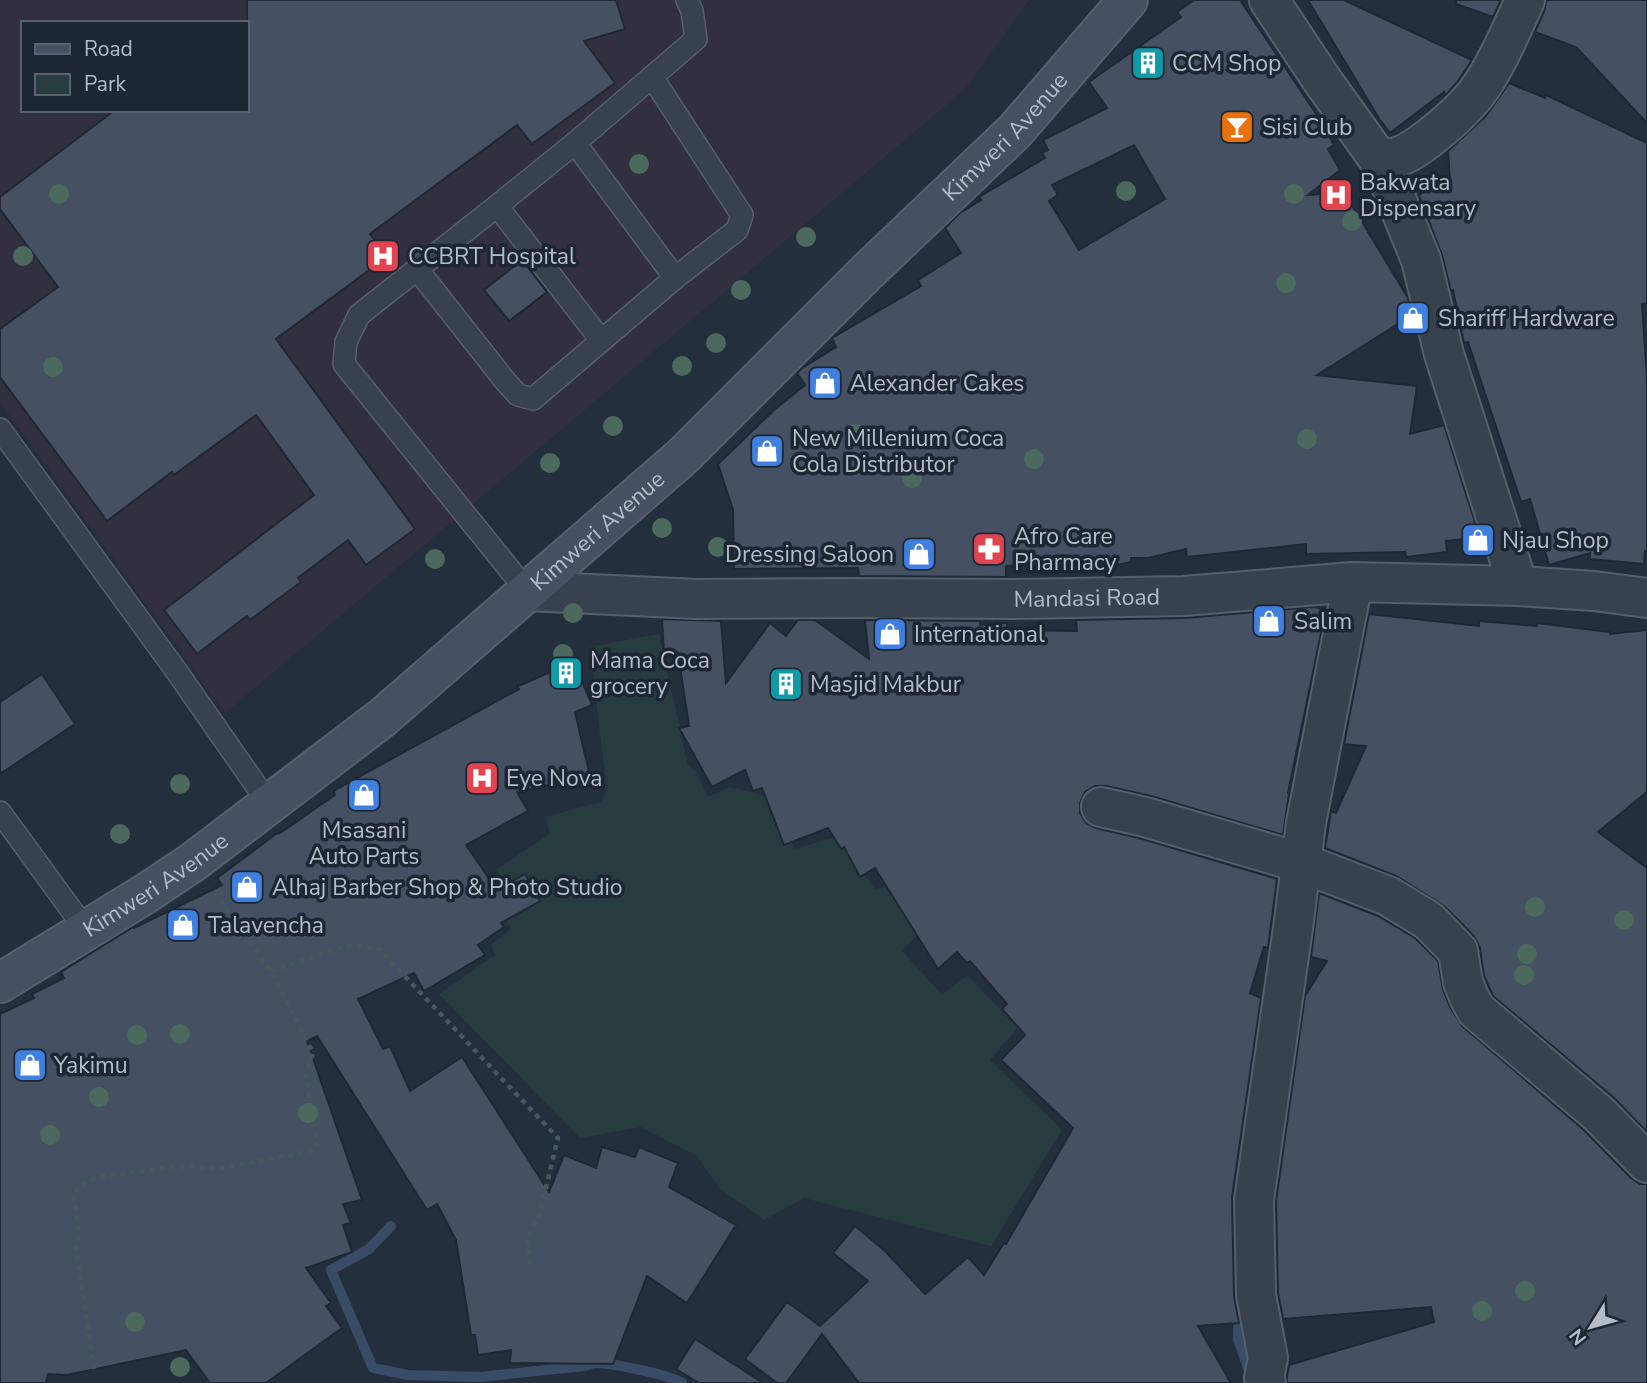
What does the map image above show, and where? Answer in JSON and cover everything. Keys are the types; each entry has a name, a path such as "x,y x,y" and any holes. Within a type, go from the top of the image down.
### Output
{"street":[{"name":"Kimweri Avenue","path":"0,983 193,862 382,718 683,456 867,272 1015,131 1128,0"},
{"path":"1269,0 1382,164 1421,260 1444,354 1518,586"},
{"path":"1382,164 1385,158 1394,159 1420,145 1450,121 1475,94 1491,70 1525,0"},
{"name":"Mandasi Road","path":"527,591 697,599 1013,599 1184,596 1353,582 1518,586 1647,598"},
{"path":"1266,1383 1264,1378 1268,1359 1256,1295 1254,1200 1306,823 1353,582"},
{"path":"1101,807 1145,817 1302,863 1388,896 1429,921 1458,951 1464,982 1476,1010 1599,1114 1647,1163"}],"lane":[{"path":"527,591 344,365 346,342 359,315 575,143 696,39 692,11 687,0"},
{"path":"417,269 506,382 518,394 533,399 737,230 742,215 652,77"},
{"path":"575,143 676,278"},
{"path":"497,206 601,340"},
{"path":"0,429 167,658 269,804"},
{"path":"0,812 86,930"}],"path":[{"path":"94,1369 76,1247 78,1233 73,1194 77,1189 98,1177 171,1167 225,1168 311,1151 317,1145 306,1074 313,1053 271,971 193,862"},
{"path":"271,971 354,945 379,949 558,1138 539,1216 527,1240 531,1269"}],"shaded area":[{"name":"CCBRT Hospital","path":"0,0 1029,0 964,90 225,713 0,402"}],"green space":[{"path":"659,634 688,766 695,770 708,797 730,787 773,798 794,849 836,837 875,889 891,886 920,932 902,951 942,995 967,975 1018,1027 990,1060 1062,1130 991,1246 804,1198 764,1220 719,1188 697,1156 641,1127 580,1138 439,994 495,955 491,945 511,929 504,915 512,907 497,869 550,834 545,817 601,802 607,789 589,647"}],"building":[{"path":"247,0 616,0 625,29 584,41 615,83 532,144 517,125 370,234 388,256 276,339 415,529 366,565 348,540 298,578 301,582 250,620 247,616 197,654 164,610 314,495 256,415 174,475 172,472 107,521 0,377 0,329 58,287 0,209 0,197 112,112 248,112"},
{"path":"1194,0 1240,0 1319,118 1334,145 1328,149 1340,170 1308,195 1344,192 1408,298 1412,315 1317,375 1417,386 1410,434 1444,425 1474,519 1476,538 1446,541 1447,552 1406,557 1405,552 1306,554 1306,544 1187,557 1186,549 1148,558 1131,558 1131,562 1085,570 1084,561 1006,566 1006,577 859,576 858,568 734,569 733,510 718,464 774,410 805,385 797,373 836,347 832,338 921,286 918,280 961,253 945,228 960,213 981,200 979,197 1045,158 1042,153 1048,150 1043,140 1107,108 1089,82 1181,17 1177,12","holes":["1134,145 1165,199 1079,250 1049,201 1058,195 1052,185"]},
{"path":"1308,0 1344,0 1472,60 1445,96 1444,92 1390,133"},
{"path":"1456,0 1501,0 1493,17 1456,4"},
{"path":"1546,0 1647,0 1647,123 1576,47 1535,32"},
{"path":"1509,83 1545,98 1546,95 1647,143 1647,303 1642,304 1647,378 1647,552 1645,551 1644,564 1590,559 1590,553 1549,565 1530,499 1521,502 1468,342 1464,343 1453,290 1451,291 1442,255 1419,195 1435,185 1450,183 1448,151 1486,116"},
{"path":"522,260 547,292 509,321 484,290"},
{"path":"1312,607 1326,609 1288,793 1283,835 1151,796 1106,786 1095,786 1085,792 1080,803 1080,813 1086,823 1096,828 1277,879 1268,948 1264,947 1250,993 1261,998 1232,1197 1234,1296 1239,1323 1198,1326 1231,1383 859,1383 822,1334 786,1383 777,1383 745,1359 787,1302 820,1326 868,1281 833,1253 855,1226 885,1251 925,1294 968,1257 984,1275 1004,1243 1006,1244 1073,1128 1001,1060 1025,1035 1002,1009 1007,1004 970,961 967,963 957,952 938,969 875,868 860,877 844,847 841,849 828,828 784,845 762,788 753,791 745,770 712,787 679,728 689,726 678,653 664,654 662,619 721,621 726,683 770,623 786,636 798,620 815,620 869,659 865,620 980,621 980,625 1007,623 1007,630 1077,631 1076,620 1184,618"},
{"path":"1369,614 1479,626 1479,621 1537,626 1537,623 1610,634 1647,630 1647,792 1598,832 1647,868 1647,1132 1613,1097 1493,996 1484,976 1480,948 1474,936 1444,906 1396,876 1325,848 1331,811 1336,813 1366,746 1344,744"},
{"path":"574,662 592,705 575,712 590,776 517,792 528,811 466,845 497,890 525,874 540,901 501,923 504,927 478,945 485,955 424,991 414,973 358,999 383,1049 390,1046 410,1091 462,1057 549,1192 564,1155 596,1168 602,1147 635,1157 639,1147 678,1163 669,1187 736,1225 687,1303 647,1276 613,1364 510,1363 511,1350 478,1355 475,1335 471,1335 456,1240 437,1204 427,1210 317,1036 307,1041 362,1200 343,1204 351,1223 343,1225 352,1252 306,1268 331,1303 326,1306 342,1328 266,1383 210,1383 186,1350 67,1375 48,1374 46,1383 0,1383 0,1014 34,998 32,994 64,978 61,972 133,927 222,885 217,878 335,795 333,791 519,689 518,686"},
{"path":"42,674 75,724 0,774 0,702"},
{"path":"1319,893 1378,916 1415,938 1438,961 1443,990 1462,1026 1584,1130 1631,1178 1640,1184 1647,1184 1647,1383 1287,1383 1289,1365 1434,1322 1431,1307 1283,1319 1278,1293 1276,1201 1305,996 1327,961 1311,957"},
{"path":"695,1339 763,1383 699,1383 676,1369"}],"waterway":[{"path":"391,1226 369,1249 331,1270 373,1368 408,1375 480,1377 596,1363 640,1370 682,1383"},
{"path":"1239,1294 1238,1339 1251,1377"}],"place":[{"name":"CCM Shop","path":"1148,63"},
{"name":"Sisi Club","path":"1237,127"},
{"name":"Bakwata Dispensary","path":"1336,195"},
{"name":"CCBRT Hospital","path":"383,256"},
{"name":"Shariff Hardware","path":"1413,318"},
{"name":"Alexander Cakes","path":"825,383"},
{"name":"New Millenium Coca Cola Distributor","path":"767,451"},
{"name":"Njau Shop","path":"1478,540"},
{"name":"Afro Care Pharmacy","path":"989,549"},
{"name":"Dressing Saloon","path":"919,554"},
{"name":"Salim","path":"1269,621"},
{"name":"International","path":"890,634"},
{"name":"Mama Coca grocery","path":"566,673"},
{"name":"Masjid Makbur","path":"786,684"},
{"name":"Eye Nova","path":"482,778"},
{"name":"Msasani Auto Parts","path":"364,795"},
{"name":"Alhaj Barber Shop & Photo Studio","path":"247,887"},
{"name":"Talavencha","path":"183,925"},
{"name":"Yakimu","path":"30,1065"}]}
